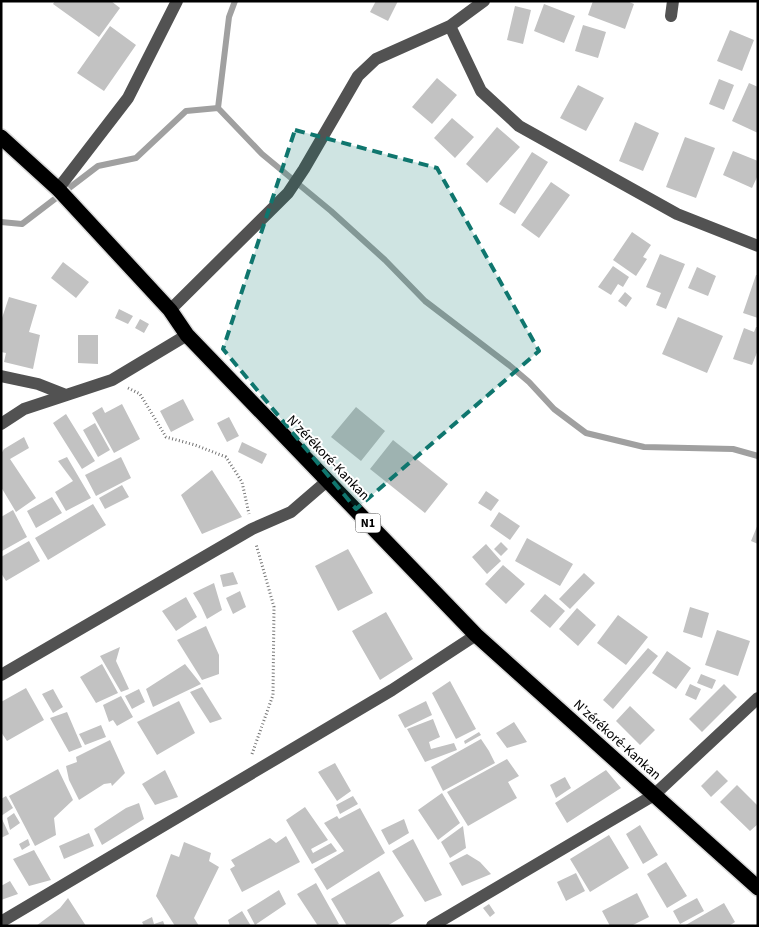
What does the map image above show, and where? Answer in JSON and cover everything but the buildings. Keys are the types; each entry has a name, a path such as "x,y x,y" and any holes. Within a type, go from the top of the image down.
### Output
{"highway":[{"name":"N'zérékoré-Kankan","path":"1,137 58,189 170,310 187,335 476,635 758,888"}],"street":[{"path":"58,189 128,98 177,1"},
{"path":"170,310 288,193 358,76 376,58 450,26 484,1"},
{"path":"670,16 673,1"},
{"path":"450,26 481,91 519,126 677,214 758,246"},
{"path":"1,424 24,409 112,380 187,335"},
{"path":"1,376 38,384 66,395"},
{"path":"1,675 252,529 291,512 327,481"},
{"path":"1,922 392,690 476,635"},
{"path":"432,926 654,795 758,698"}],"highlighted area":[{"path":"295,130 437,168 539,351 356,509 223,349"}],"waterway":[{"path":"218,108 229,17 235,1"},
{"path":"1,222 22,224 98,166 136,158 186,111 218,108 262,154 331,211 385,260 425,301 509,365 529,382 554,409 586,433 644,447 733,449 758,456"}]}
